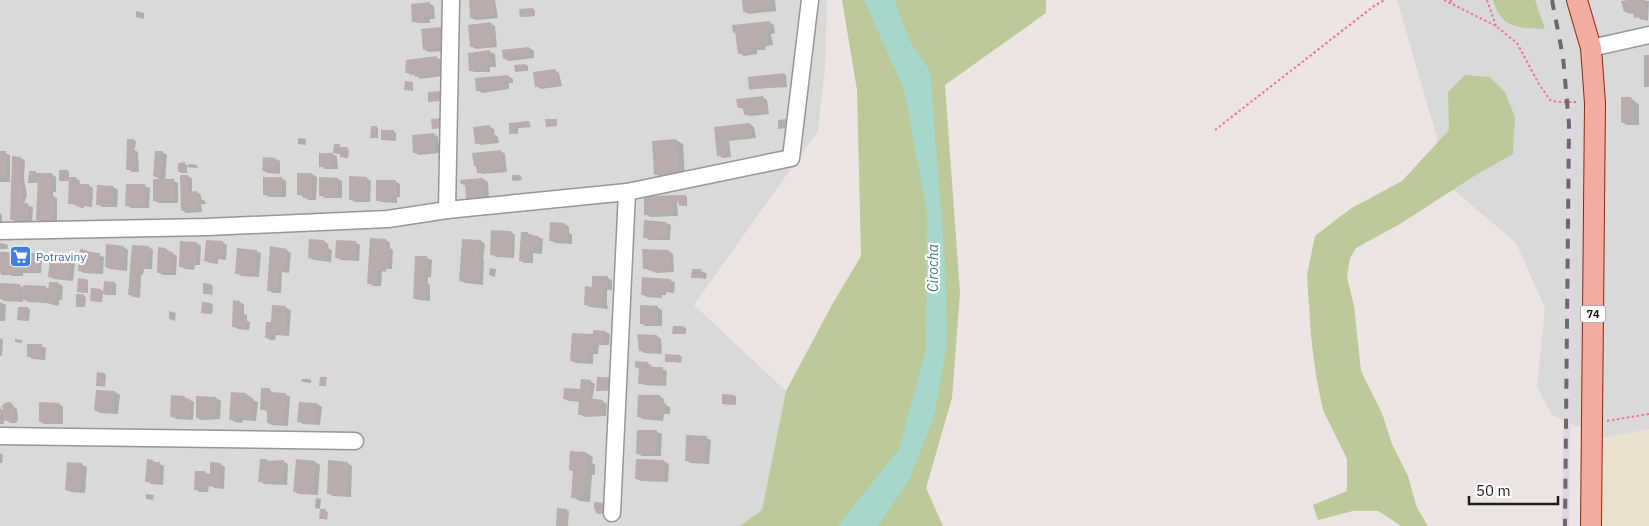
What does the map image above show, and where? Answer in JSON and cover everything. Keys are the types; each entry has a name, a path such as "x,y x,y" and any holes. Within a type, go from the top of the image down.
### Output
{"main road":[{"name":"74","path":"1577,0 1591,48 1595,103 1591,526"}],"street":[{"path":"447,210 451,0"},
{"path":"0,231 207,227 388,219 447,210 627,192 791,158 810,0"},
{"path":"1591,48 1649,35"},
{"path":"612,513 627,192"},
{"path":"0,436 355,441"}],"path":[{"path":"1215,130 1374,6 1385,0"},
{"path":"1444,0 1496,26 1518,43 1539,84 1550,100 1557,102 1595,103"},
{"path":"1450,0 1456,5"},
{"path":"1488,0 1496,26"},
{"path":"1592,423 1649,414"}],"shaded area":[{"path":"0,0 827,0 825,68 818,131 694,305 786,391 762,511 740,526 0,526"},
{"path":"1397,0 1649,0 1649,429 1603,438 1552,415 1537,387 1545,308 1516,243 1434,173 1437,138"},
{"path":"1565,105 1573,105 1569,526 1562,526 1567,168"},
{"path":"1649,429 1649,526 1602,526 1603,438"}],"green space":[{"path":"842,0 1046,0 1046,13 945,85 960,293 952,398 926,488 943,526 740,526 762,510 786,391 833,303 861,256 857,90"},
{"path":"1493,0 1535,0 1545,29 1519,27 1506,22 1496,10"},
{"path":"1465,75 1490,77 1505,92 1515,117 1513,154 1479,173 1400,224 1356,248 1350,258 1347,277 1354,306 1361,371 1382,413 1392,444 1408,476 1417,508 1428,526 1401,526 1378,511 1353,511 1318,520 1313,505 1347,491 1347,459 1323,410 1316,376 1307,275 1315,236 1350,209 1402,181 1449,130 1448,92"}],"water":[{"name":"Cirocha","path":"864,0 894,0 910,41 930,71 945,264 947,344 934,417 908,482 878,526 838,526 899,449 926,349 927,212 904,90"}],"building":[{"path":"469,0 492,0 494,16 470,18"},
{"path":"742,0 771,0 772,9 743,12"},
{"path":"1645,0 1648,15 1641,20 1639,17 1634,18 1633,10 1624,12 1621,1"},
{"path":"430,2 431,17 426,17 426,21 412,22 411,4"},
{"path":"533,8 534,16 520,17 519,9"},
{"path":"770,21 771,31 767,31 768,43 761,44 761,48 753,48 753,52 738,54 735,32 733,33 732,25"},
{"path":"491,22 493,45 470,47 468,25"},
{"path":"442,27 442,48 423,50 421,29"},
{"path":"529,47 530,56 503,59 502,50"},
{"path":"490,50 492,65 485,65 486,70 469,71 468,53"},
{"path":"1644,55 1649,55 1649,87 1644,87"},
{"path":"437,56 439,74 415,77 414,72 405,73 406,60"},
{"path":"526,64 527,71 515,72 514,65"},
{"path":"555,69 558,84 535,87 533,72"},
{"path":"784,73 785,86 749,90 748,77"},
{"path":"508,75 509,81 504,81 505,87 476,91 475,78"},
{"path":"405,81 413,82 413,91 404,90"},
{"path":"441,91 441,101 428,102 428,92"},
{"path":"763,96 765,112 744,115 743,108 738,108 736,99"},
{"path":"1621,97 1631,97 1631,101 1635,101 1634,123 1621,123"},
{"path":"444,118 444,128 432,129 431,119"},
{"path":"545,119 557,119 557,126 546,127"},
{"path":"786,119 787,128 778,129 778,120"},
{"path":"529,121 530,127 517,128 517,133 509,134 509,123"},
{"path":"750,123 751,136 725,139 727,155 717,156 714,127"},
{"path":"490,125 495,141 475,144 473,127"},
{"path":"371,126 377,126 376,138 370,138"},
{"path":"381,130 394,130 394,140 381,140"},
{"path":"434,133 436,151 413,153 412,135"},
{"path":"127,139 134,139 135,170 126,170"},
{"path":"676,139 678,173 654,175 652,141"},
{"path":"334,144 340,144 340,147 348,147 347,158 333,153"},
{"path":"501,150 503,170 477,173 472,153"},
{"path":"0,151 6,151 5,180 0,180"},
{"path":"155,151 163,151 161,177 153,176"},
{"path":"319,153 333,153 333,167 319,167"},
{"path":"12,156 21,157 20,176 23,193 21,193 20,203 28,203 28,220 10,220"},
{"path":"263,157 276,158 276,172 262,171"},
{"path":"185,162 186,172 178,172 178,163"},
{"path":"59,170 68,170 68,181 59,181"},
{"path":"29,171 36,171 36,183 28,183"},
{"path":"38,173 52,173 51,190 48,190 48,194 53,194 53,221 36,220"},
{"path":"297,173 312,173 312,198 303,198 303,195 297,195"},
{"path":"180,175 188,175 188,192 197,191 197,197 201,197 202,202 197,202 197,210 181,211"},
{"path":"349,176 367,177 366,200 349,200"},
{"path":"69,177 76,177 76,184 89,184 88,205 80,204 80,207 77,204 68,204"},
{"path":"263,177 282,177 282,195 263,195"},
{"path":"319,177 338,178 338,196 319,196"},
{"path":"483,178 485,196 466,199 465,184 461,184 460,180"},
{"path":"153,179 174,179 174,201 153,201"},
{"path":"376,180 396,180 396,195 393,195 393,201 376,201"},
{"path":"126,184 145,184 145,206 125,206"},
{"path":"97,185 113,186 112,206 96,205"},
{"path":"686,195 686,205 679,206 679,203 673,203 674,214 644,215 644,196"},
{"path":"644,220 667,222 666,238 643,238"},
{"path":"550,222 565,223 565,231 568,231 567,242 549,241"},
{"path":"491,230 511,231 510,256 490,255"},
{"path":"521,232 528,232 528,235 539,236 538,252 529,251 529,262 519,261"},
{"path":"370,238 386,239 386,246 389,246 388,267 382,267 382,270 378,270 377,284 367,284"},
{"path":"309,239 324,240 325,246 328,246 327,260 308,258"},
{"path":"462,239 481,240 479,283 459,281"},
{"path":"206,240 223,241 222,258 214,257 214,262 204,261"},
{"path":"336,240 356,241 355,259 335,258"},
{"path":"180,241 197,242 196,264 190,263 190,268 179,267"},
{"path":"106,244 124,246 122,269 105,267"},
{"path":"132,245 149,246 147,268 140,267 139,273 137,273 136,296 128,295"},
{"path":"270,246 287,249 285,271 278,271 277,291 267,291"},
{"path":"158,247 166,248 166,252 173,252 172,273 157,273"},
{"path":"237,248 257,250 255,275 235,274"},
{"path":"80,249 87,250 87,252 100,253 98,272 78,271"},
{"path":"642,249 669,250 668,261 670,261 670,270 651,271 651,269 643,269"},
{"path":"0,252 37,253 37,272 19,271 19,274 6,274 7,271 4,271 4,273 0,273"},
{"path":"415,256 427,256 427,275 424,275 424,281 426,282 425,299 413,299"},
{"path":"50,257 70,259 69,279 48,277"},
{"path":"692,269 702,269 701,272 705,272 705,278 691,278"},
{"path":"592,276 608,276 607,288 603,288 602,301 604,306 602,308 584,305 585,286 592,287"},
{"path":"642,277 671,279 670,291 662,290 662,293 658,293 658,296 641,295"},
{"path":"78,278 87,279 86,293 77,292"},
{"path":"104,281 115,282 114,295 103,294"},
{"path":"49,282 58,282 57,298 55,298 54,304 47,303"},
{"path":"0,283 20,284 19,300 0,299"},
{"path":"203,283 211,284 211,294 203,294"},
{"path":"23,285 46,286 45,301 22,300"},
{"path":"91,288 101,289 101,302 90,301"},
{"path":"76,294 84,294 84,307 76,307"},
{"path":"233,300 240,301 240,310 243,312 243,318 246,319 245,328 232,327"},
{"path":"202,302 211,303 210,314 201,313"},
{"path":"272,305 286,306 285,334 271,333 271,338 265,338 266,322 271,322"},
{"path":"640,305 658,306 658,324 640,324"},
{"path":"18,307 28,307 27,321 17,320"},
{"path":"673,326 684,326 684,334 672,334"},
{"path":"593,330 606,331 605,343 594,343 594,352 589,352 588,362 570,361 572,333 593,334"},
{"path":"637,334 657,335 658,352 639,351"},
{"path":"27,344 42,344 41,358 27,357"},
{"path":"665,354 680,355 680,362 665,362"},
{"path":"635,361 648,362 648,367 663,367 662,384 638,384 639,368 635,367"},
{"path":"97,372 105,373 104,386 96,386"},
{"path":"320,377 327,377 326,386 319,386"},
{"path":"597,377 610,377 609,391 596,391"},
{"path":"581,379 591,380 588,398 603,400 602,414 578,415 579,398 575,400 563,399 564,388 580,389"},
{"path":"261,388 270,388 270,392 286,393 284,424 267,423 267,410 260,410"},
{"path":"96,390 115,391 114,412 94,411"},
{"path":"231,392 246,393 246,397 253,398 252,419 238,418 238,421 229,420"},
{"path":"722,394 735,395 734,405 722,404"},
{"path":"171,395 185,396 184,398 190,399 189,418 170,417"},
{"path":"638,395 660,395 660,403 666,403 665,412 660,412 659,419 637,417"},
{"path":"196,396 216,397 215,417 196,418"},
{"path":"10,402 13,405 14,416 11,421 5,421 3,416 0,416 0,409 3,410 2,406"},
{"path":"39,402 59,403 58,423 39,422"},
{"path":"299,402 317,403 316,424 297,422"},
{"path":"637,430 657,430 656,454 636,454"},
{"path":"686,435 707,436 705,462 685,461"},
{"path":"570,451 586,452 586,459 589,460 588,472 585,471 583,499 571,498 573,471 569,470"},
{"path":"147,459 153,460 153,462 160,462 159,483 145,482"},
{"path":"260,459 267,459 267,461 284,460 283,483 258,482"},
{"path":"296,459 315,461 313,493 293,492"},
{"path":"636,459 664,460 664,480 635,479"},
{"path":"328,460 348,462 346,495 327,494"},
{"path":"67,462 82,463 80,491 65,490"},
{"path":"210,462 221,463 219,487 209,486 209,483 205,483 204,490 194,490 195,471 205,471 205,474 210,474"},
{"path":"594,502 605,503 605,514 597,514"},
{"path":"557,508 567,509 567,526 556,526"},
{"path":"320,509 326,509 326,519 319,519"}],"railway":[{"path":"1552,0 1563,57 1569,124 1565,526"}],"place":[{"name":"Potraviny","path":"20,257"}]}
